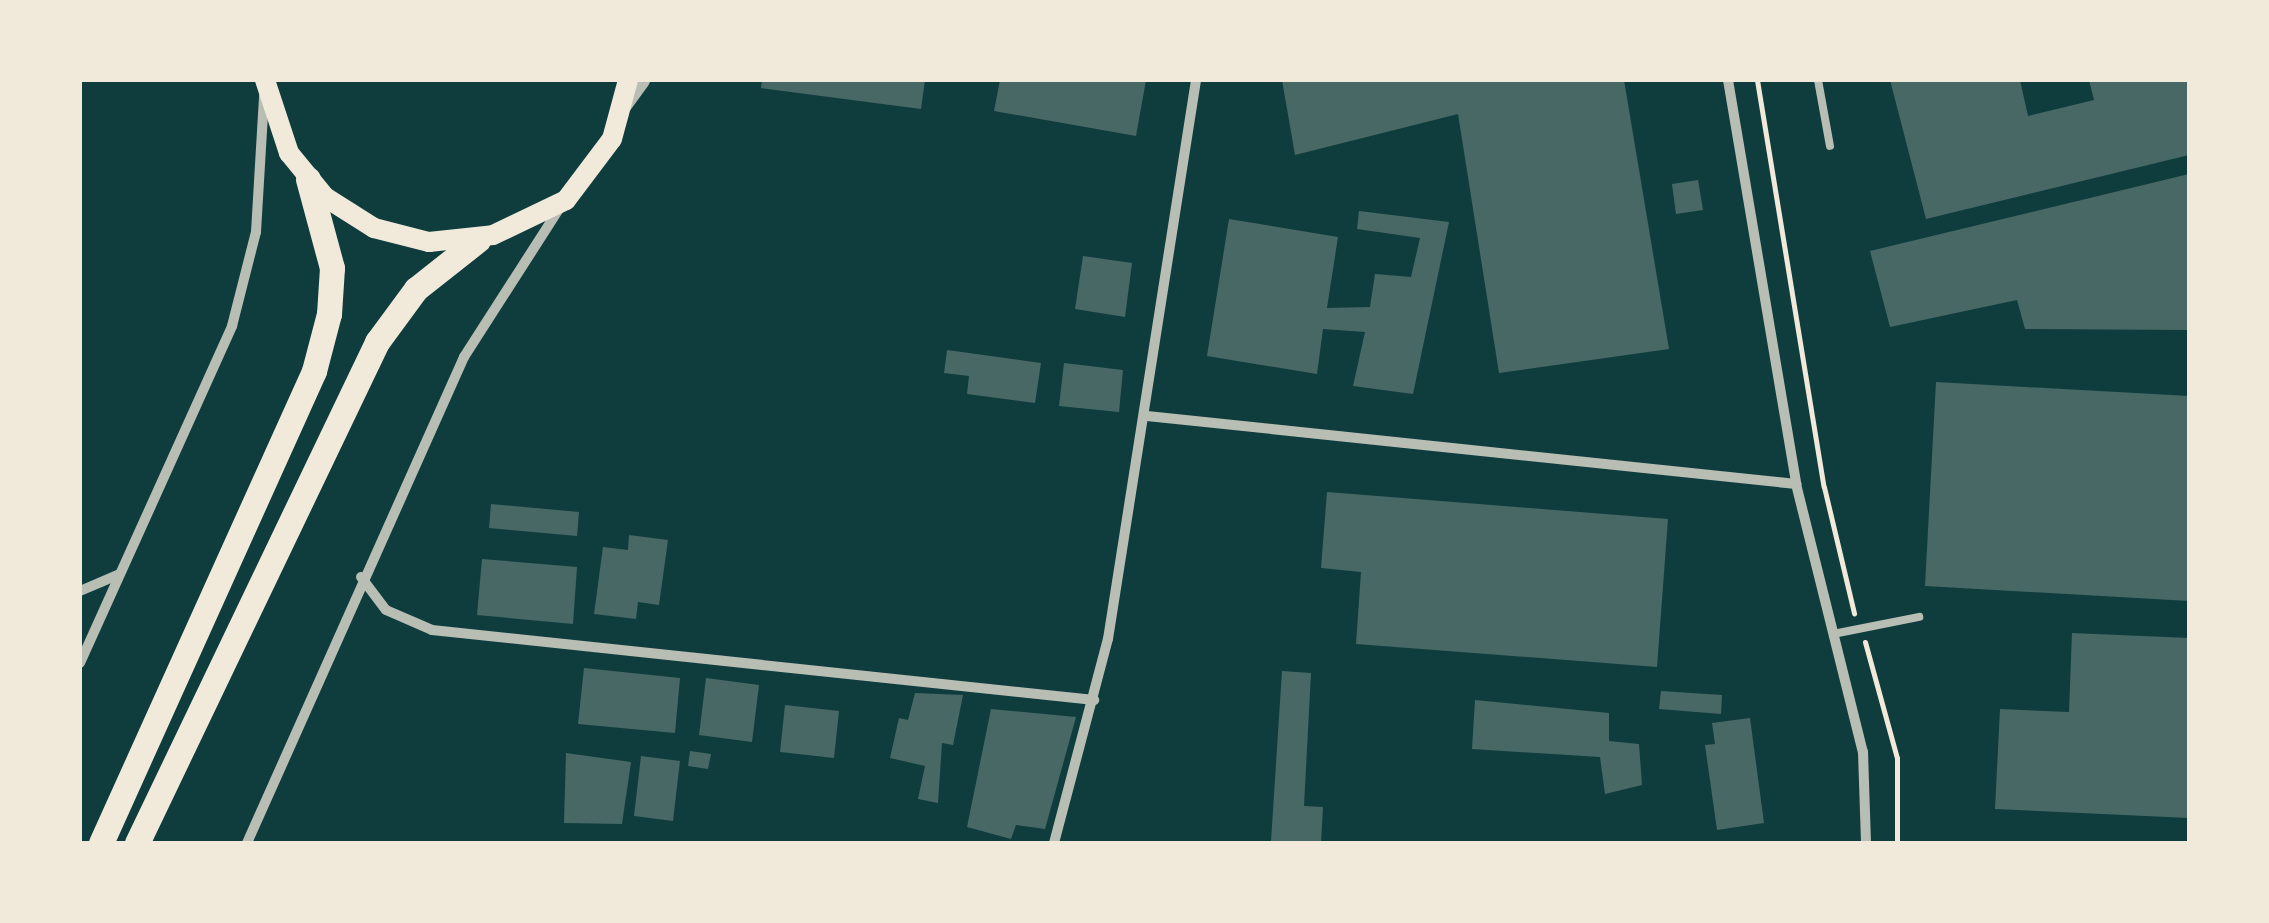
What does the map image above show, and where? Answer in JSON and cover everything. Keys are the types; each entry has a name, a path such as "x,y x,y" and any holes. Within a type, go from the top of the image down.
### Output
{"highway":[{"path":"100,843 314,371 329,314 332,268 308,179"},
{"path":"138,843 377,342 416,289 478,240"}],"main road":[{"path":"264,80 281,137 308,179 340,209 374,228 429,242 478,240 527,223 566,200 602,157 623,105 628,80"}],"street":[{"path":"80,663 217,370 241,300 260,195 264,80"},
{"path":"623,105 641,80"},
{"path":"1054,843 1094,700 1146,416 1196,80"},
{"path":"1728,80 1796,484 1863,752 1866,843"},
{"path":"247,843 361,577 478,329 566,200"},
{"path":"1146,416 1796,484"},
{"path":"80,591 121,574"},
{"path":"361,577 386,610 432,630 1094,700"}],"lane":[{"path":"1818,80 1830,146"},
{"path":"1833,634 1858,626 1920,617"}],"path":[{"path":"1757,80 1824,487 1858,626 1891,724 1900,794 1897,843"}],"building":[{"path":"762,80 925,80 921,109 761,88"},
{"path":"1000,80 1146,80 1136,136 994,111"},
{"path":"1282,80 1624,80 1669,349 1499,373 1458,114 1295,155"},
{"path":"1890,80 2020,80 2028,116 2094,100 2089,80 2189,80 2189,155 1926,219"},
{"path":"2189,174 2189,330 2025,329 2017,300 1890,327 1870,251"},
{"path":"1698,180 1703,210 1676,214 1672,184"},
{"path":"1359,211 1449,222 1413,394 1353,386 1365,332 1323,329 1317,374 1207,356 1229,219 1338,237 1327,308 1370,307 1375,274 1411,277 1420,238 1357,229"},
{"path":"1083,256 1132,263 1125,317 1075,309"},
{"path":"947,350 1041,363 1035,403 967,394 969,376 944,373"},
{"path":"1064,363 1123,370 1119,412 1059,406"},
{"path":"1936,382 2189,396 2189,601 1925,586"},
{"path":"1327,492 1668,519 1657,667 1356,644 1361,572 1321,568"},
{"path":"491,504 579,512 577,536 489,528"},
{"path":"629,535 668,540 659,605 638,602 636,619 594,614 603,547 628,550"},
{"path":"482,559 577,567 573,624 477,615"},
{"path":"2072,633 2189,638 2189,818 1995,809 2000,709 2069,712"},
{"path":"584,668 680,678 675,733 578,724"},
{"path":"1282,671 1311,673 1304,806 1323,807 1321,843 1271,841"},
{"path":"706,678 759,685 752,742 699,735"},
{"path":"1661,691 1722,695 1721,714 1659,709"},
{"path":"915,693 963,695 953,745 942,743 938,803 918,799 925,766 890,758 899,718 908,720"},
{"path":"1475,700 1609,713 1609,741 1639,744 1642,785 1605,794 1600,757 1472,749"},
{"path":"785,705 839,711 834,758 780,752"},
{"path":"991,709 1076,717 1045,829 1016,825 1011,839 967,827"},
{"path":"1750,718 1764,823 1717,830 1705,745 1715,744 1712,723"},
{"path":"690,751 711,754 708,769 688,766"},
{"path":"566,753 631,762 622,824 564,823"},
{"path":"641,756 680,761 673,821 634,816"}]}
